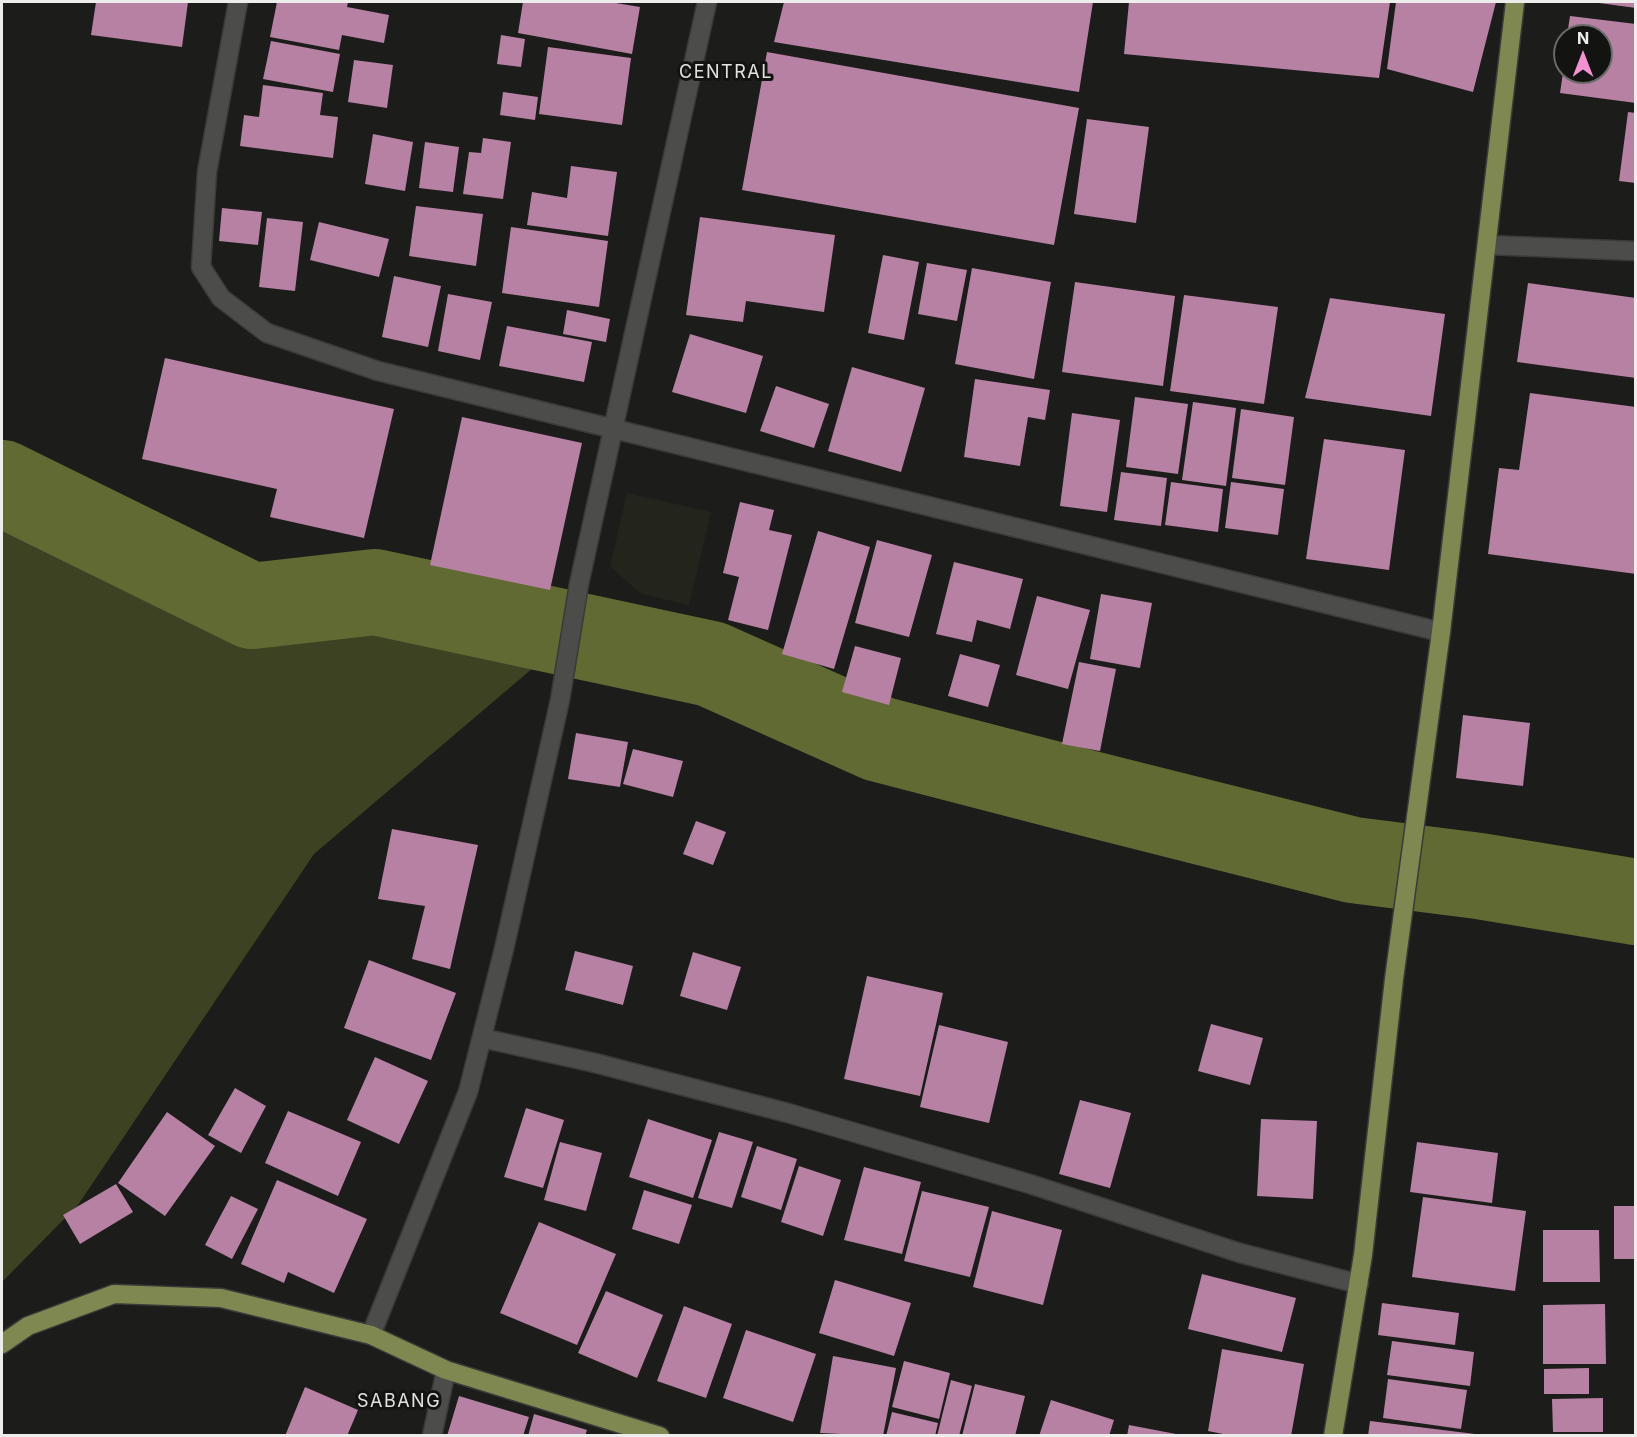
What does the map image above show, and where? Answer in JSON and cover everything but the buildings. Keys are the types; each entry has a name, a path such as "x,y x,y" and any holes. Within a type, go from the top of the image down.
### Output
{"main road":[{"path":"1333,1436 1359,1284 1394,979 1441,632 1515,2"},
{"path":"2,1344 28,1326 114,1294 221,1298 371,1335 446,1370 660,1436"}],"street":[{"path":"238,2 207,172 201,267 221,298 267,333 378,371 1441,632"},
{"path":"371,1335 468,1092 482,1038 560,700 579,584 615,430 707,2"},
{"path":"1487,245 1635,251"},
{"path":"482,1038 595,1063 788,1113 1030,1184 1240,1253 1359,1284"},
{"path":"432,1436 446,1370"}],"shaded area":[{"path":"627,493 711,512 689,605 641,594 610,566"}],"green space":[{"path":"2,504 250,631 378,612 553,651 314,854 78,1205 2,1282"}],"waterway":[{"path":"2,483 252,606 375,592 711,664 879,739 1353,860 1479,876 1636,902"}],"district":[{"name":"CENTRAL","path":"726,73"},
{"name":"SABANG","path":"399,1402"}]}
